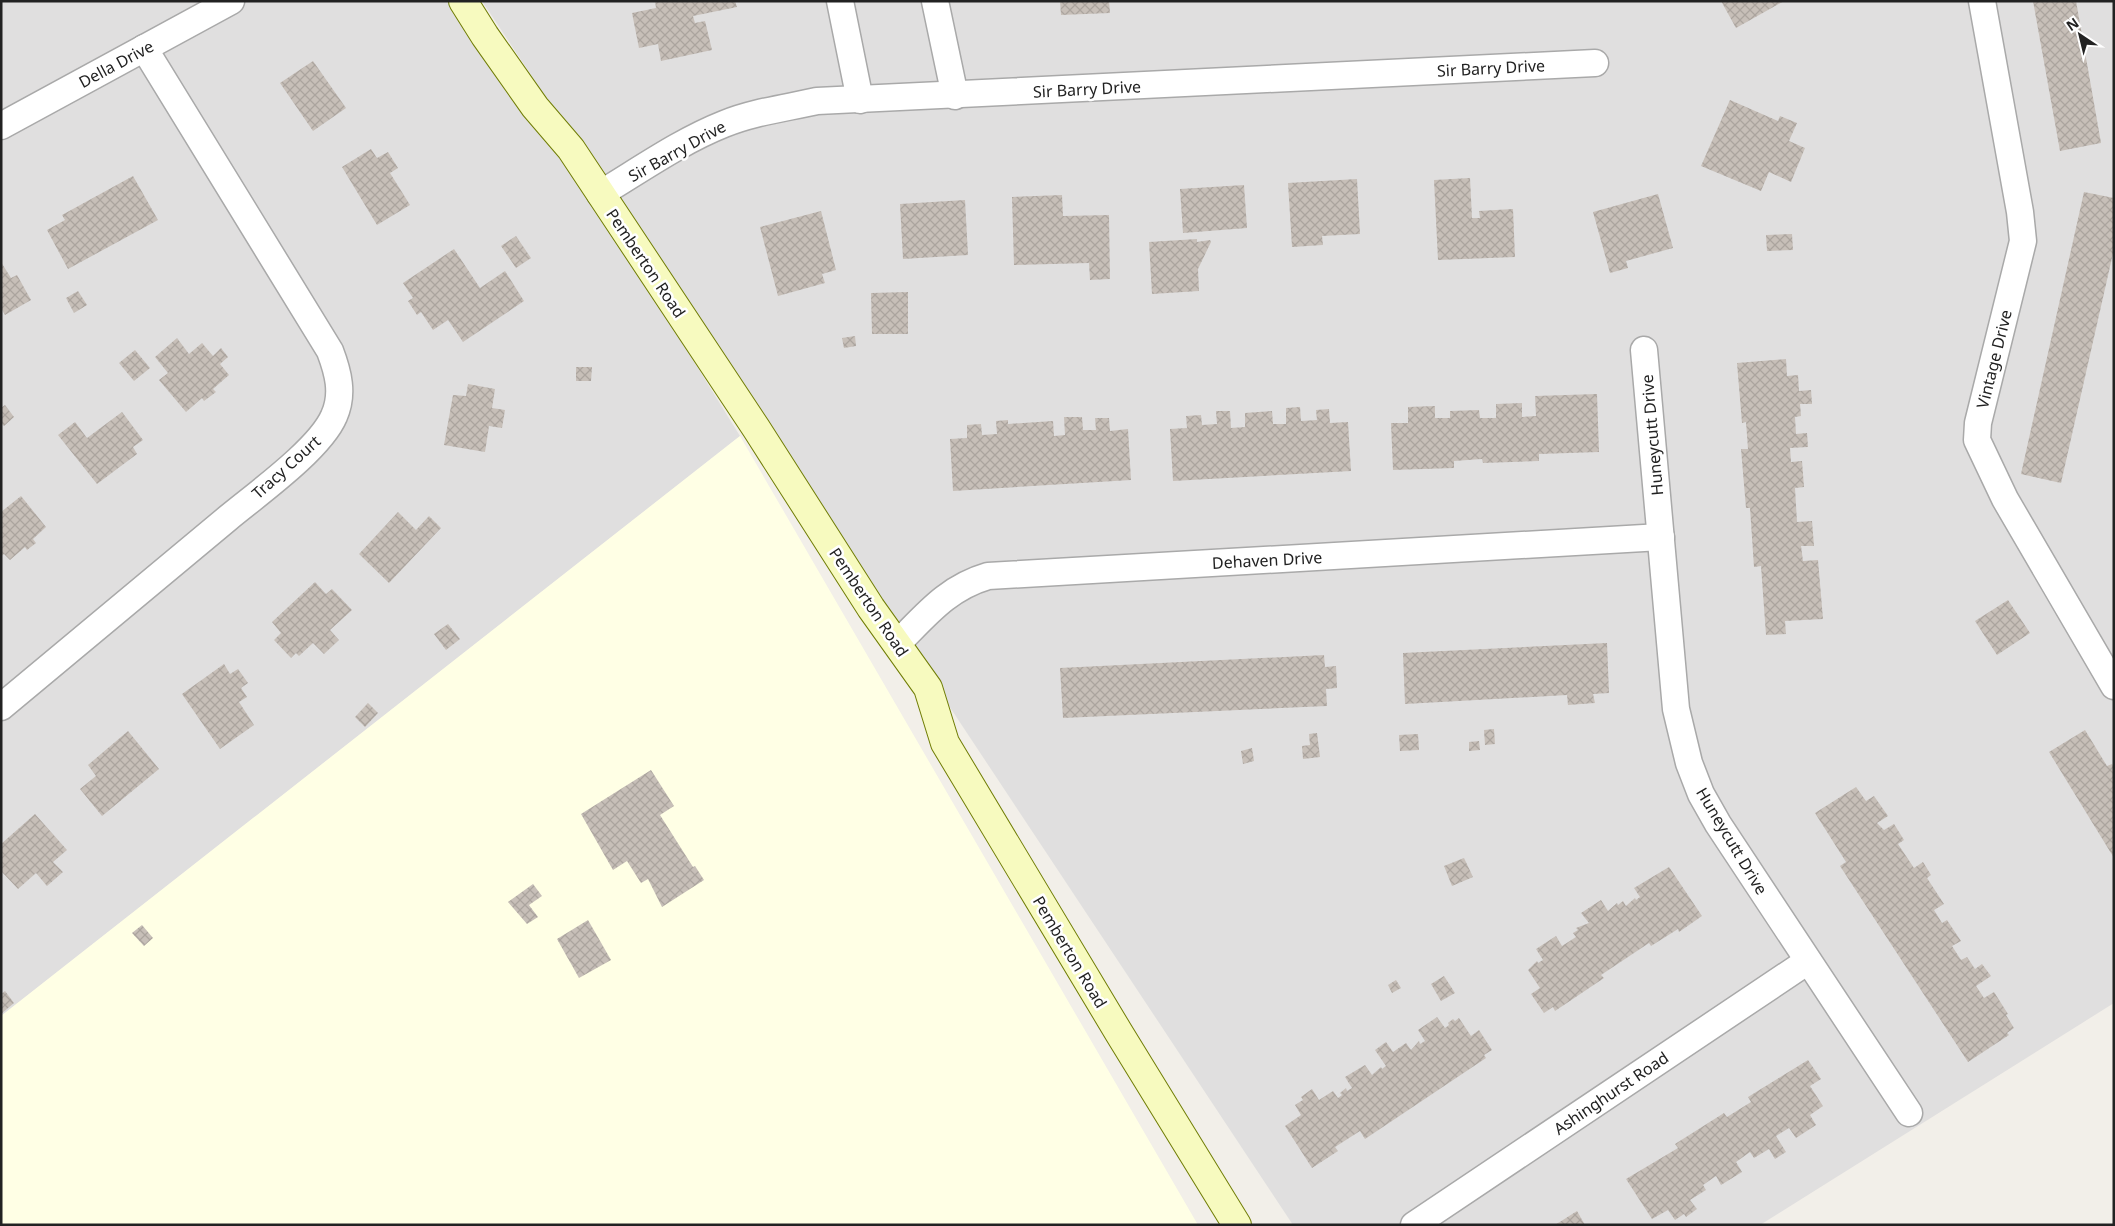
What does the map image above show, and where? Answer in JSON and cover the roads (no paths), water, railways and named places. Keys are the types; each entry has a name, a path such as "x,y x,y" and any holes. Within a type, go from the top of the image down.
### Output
{"street":[{"name":"Della Drive","path":"1,126 231,1"},
{"name":"Pemberton Road","path":"463,1 524,91 571,149 750,420 871,608 928,688 945,743 1118,1033 1237,1225"},
{"path":"840,1 860,100"},
{"path":"935,1 955,96"},
{"name":"Vintage Drive","path":"1982,1 2020,212 2023,241 1978,423 1976,440 2005,500 2112,680"},
{"name":"Tracy Court","path":"1,707 273,481 320,439 334,416 340,398 338,371 330,351 144,48"},
{"name":"Sir Barry Drive","path":"600,194 693,139 724,124 754,114 817,101 955,96 1595,63"},
{"name":"Huneycutt Drive","path":"1644,350 1676,709 1689,763 1701,794 1718,824 1909,1113"},
{"name":"Dehaven Drive","path":"897,644 941,600 968,582 988,576 1662,537"},
{"name":"Ashinghurst Road","path":"1414,1225 1808,961"}]}
